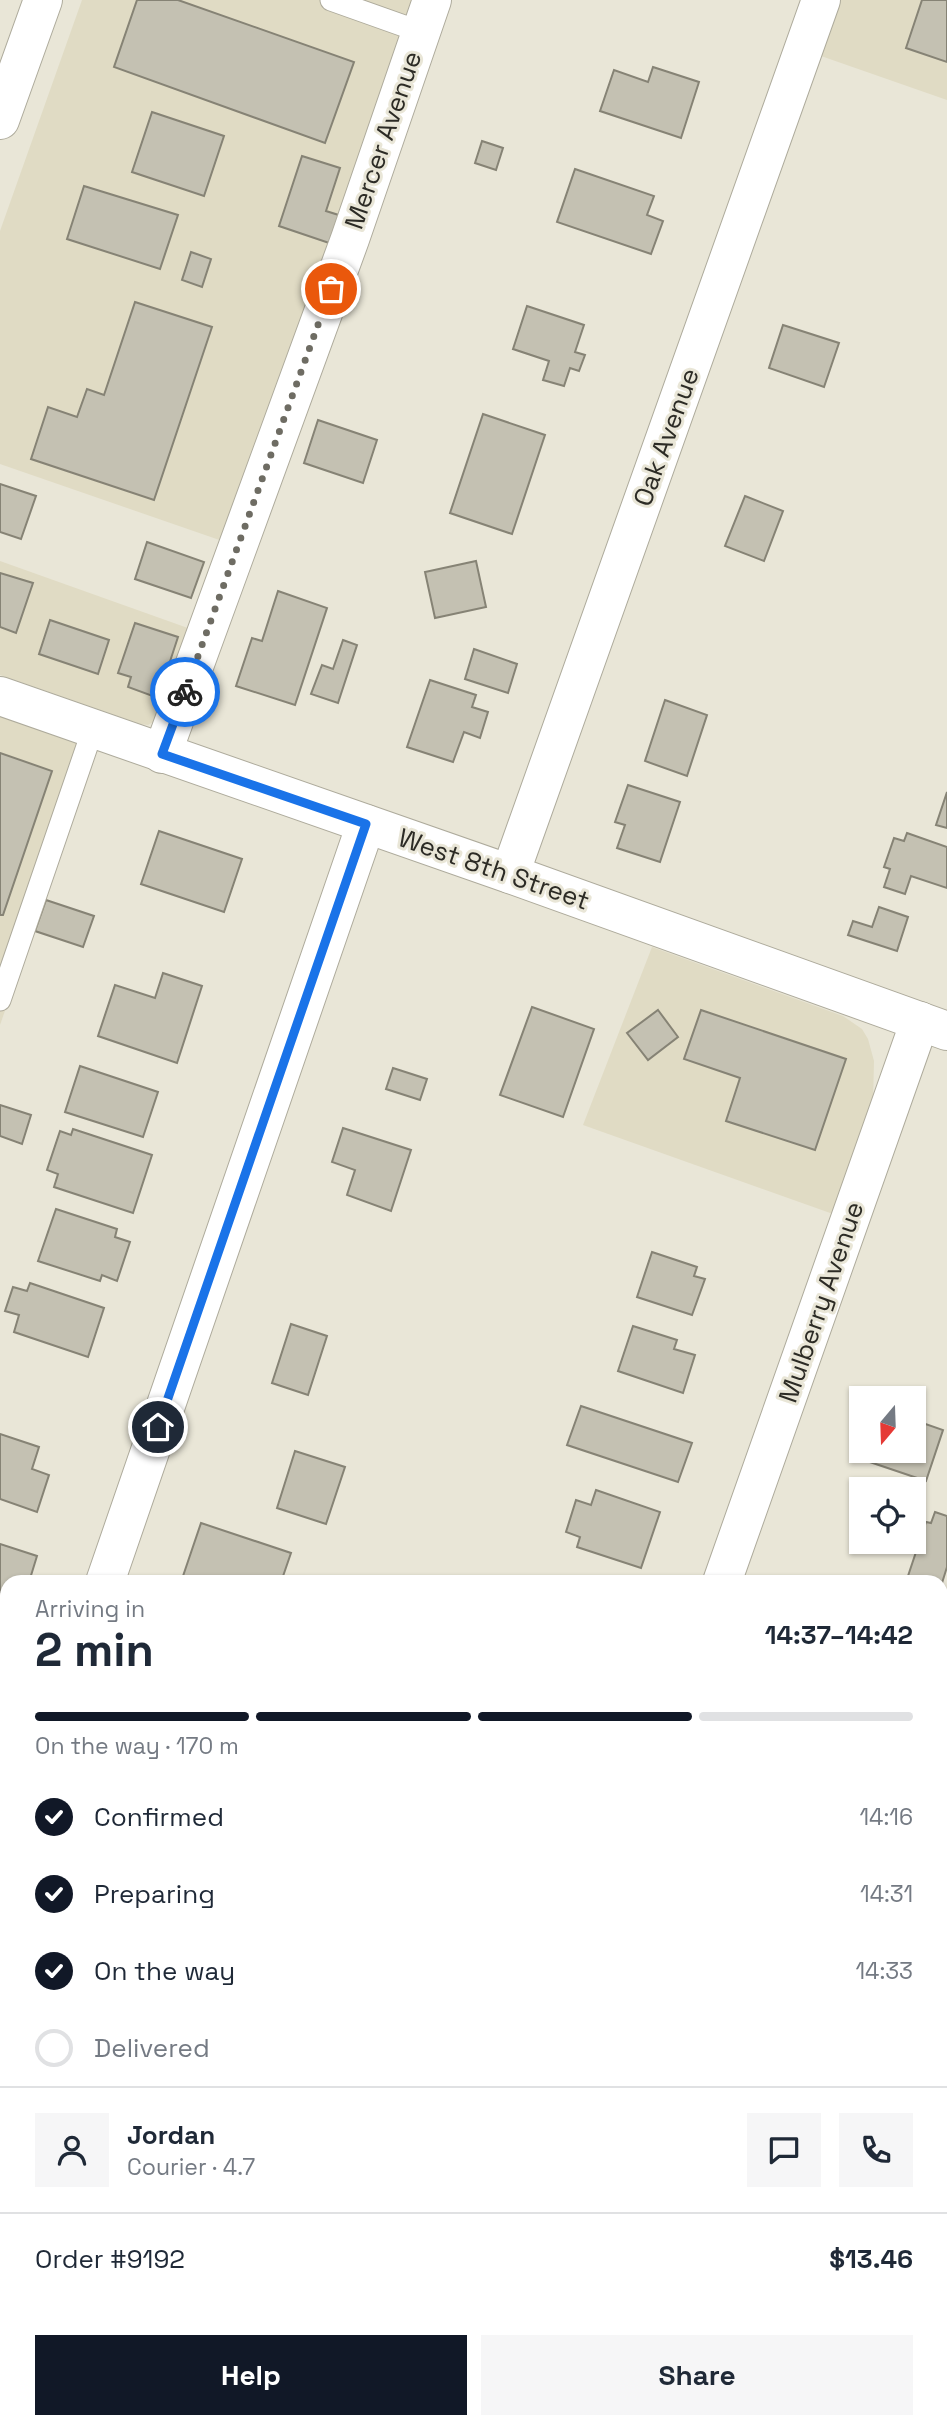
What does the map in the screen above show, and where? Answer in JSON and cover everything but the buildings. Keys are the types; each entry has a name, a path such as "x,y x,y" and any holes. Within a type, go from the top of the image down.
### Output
{"street":[{"path":"0,120 43,0"},
{"name":"Oak Avenue","path":"510,874 821,0"},
{"name":"Mercer Avenue","path":"162,754 345,252 426,16"},
{"name":"West 8th Street","path":"0,696 934,1026"},
{"path":"107,1575 366,824"},
{"name":"Mulberry Avenue","path":"725,1575 934,1026"}],"lane":[{"path":"331,0 426,16"},
{"path":"0,1000 93,729"}],"shaded area":[{"path":"82,0 422,0 231,544 0,464 0,231"},
{"path":"840,0 947,0 947,100 821,56"},
{"path":"0,561 199,632 164,716 148,725 140,724 0,675"},
{"path":"0,715 96,749 0,1025"},
{"path":"652,947 843,1016 862,1029 868,1039 874,1061 873,1101 833,1214 583,1125"}],"way so far":[{"path":"185,692 331,289"}],"route":[{"path":"158,1427 366,824 162,754 185,692"}]}
